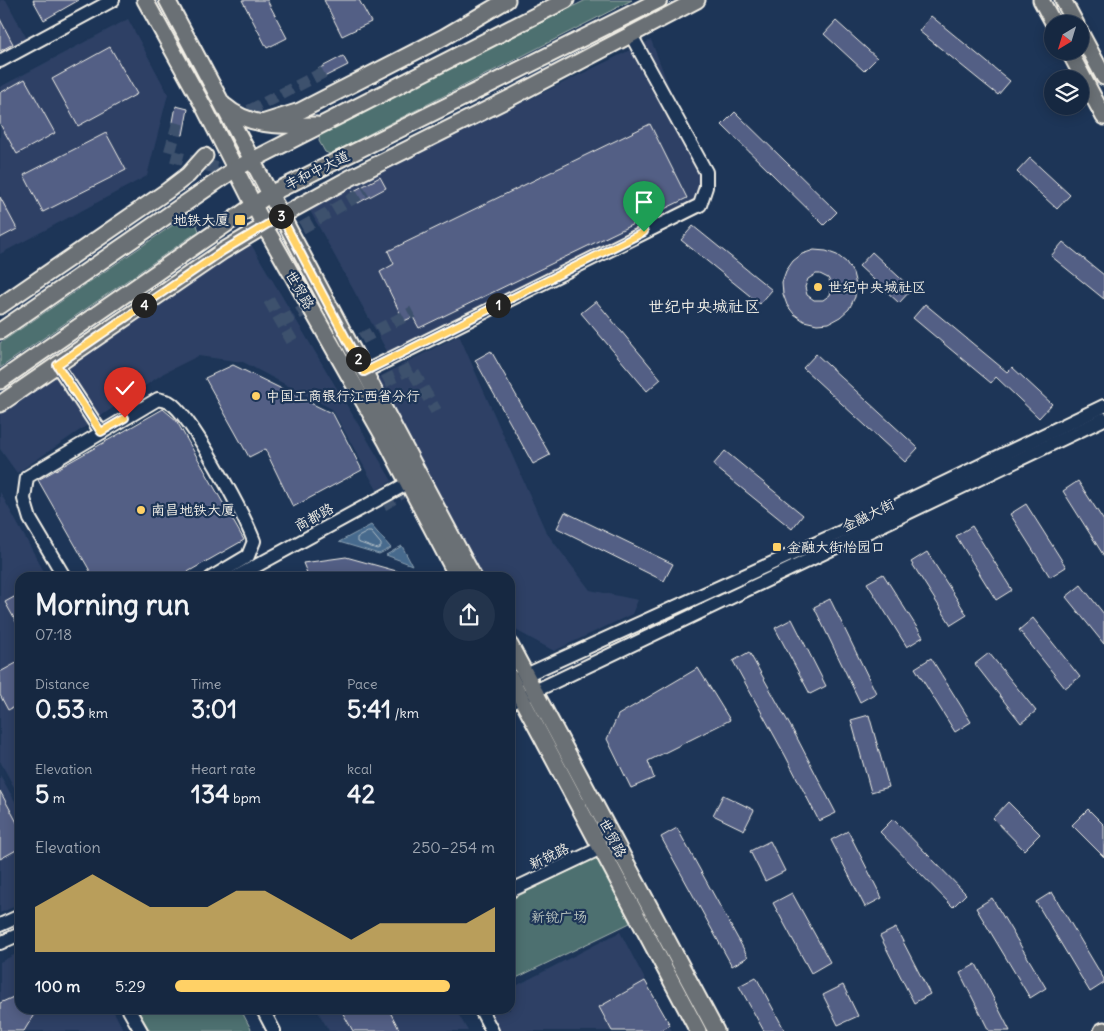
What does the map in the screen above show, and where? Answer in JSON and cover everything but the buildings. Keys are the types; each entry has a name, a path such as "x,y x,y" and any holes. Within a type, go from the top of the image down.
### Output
{"main road":[{"name":"世贸路","path":"145,0 205,110 253,205 408,483 455,572"},
{"name":"世贸路","path":"167,0 471,572"},
{"path":"262,123 300,111 444,37 507,0"},
{"path":"0,331 235,169 566,0"},
{"name":"丰和中大道","path":"0,381 270,194 659,0"},
{"path":"0,404 223,251 281,216 350,178 510,98 697,0"},
{"path":"1041,0 1049,15"},
{"path":"1063,0 1071,15"},
{"path":"1089,49 1104,77"},
{"path":"1074,60 1104,117"},
{"path":"221,103 235,115 262,123 281,126 321,125"},
{"path":"173,212 194,179 205,156 210,138 205,110"},
{"path":"0,306 167,191 188,175 205,156"},
{"name":"世贸路","path":"515,679 522,698 698,1031"},
{"name":"世贸路","path":"522,698 716,1031"}],"street":[{"path":"0,60 113,0"},
{"path":"364,372 700,205 706,187 706,172 630,35"},
{"path":"57,365 101,432"},
{"path":"61,572 30,519 24,499 27,477 158,399 170,402 188,421 246,520 254,541 248,556 221,572"},
{"name":"金融大街","path":"515,679 865,521 1104,406"},
{"name":"金融大街","path":"522,698 1104,419"},
{"name":"商都路","path":"245,572 408,483"},
{"name":"新锐路","path":"515,889 601,848"},
{"path":"0,925 15,918"},
{"path":"0,943 15,936"},
{"path":"131,1014 141,1031"},
{"path":"265,1014 274,1031"},
{"path":"484,1014 492,1031"}],"shaded area":[{"path":"0,0 6,0 27,39 0,53"},
{"path":"128,19 168,94 147,176 0,254 0,87"},
{"path":"651,40 702,172 697,203 388,353 308,207"},
{"path":"249,241 392,481 377,490 332,409 243,362 198,356 164,373 17,473 0,449 0,409"},
{"path":"459,335 546,532 590,590 638,600 632,614 554,651 515,630 515,572 480,572 375,379"},
{"path":"0,492 44,572 15,572 15,789 0,761"},
{"path":"0,775 15,801 15,906 0,913"},
{"path":"620,932 672,1031 499,1031 490,1014 515,1014 515,986"},
{"path":"15,954 15,1014 115,1014 124,1031 0,1031 0,962"},
{"path":"319,1014 458,1014 468,1031 329,1031"}],"green space":[{"path":"586,0 632,0 330,154 325,152 319,141 320,133"},
{"path":"189,214 196,222 199,231 0,368 0,343"},
{"name":"新锐广场","path":"598,857 630,923 515,979 515,898"},
{"path":"140,1014 243,1014 252,1031 150,1031"}],"water":[{"path":"371,525 391,548 379,554 339,542"},
{"path":"402,546 412,565 386,555"}],"tunnel":[{"path":"235,122 249,111 328,70"},
{"path":"178,123 169,155 217,168 241,155"},
{"path":"286,237 366,191"},
{"path":"269,300 292,341"},
{"path":"282,322 320,302"},
{"path":"345,347 413,312"},
{"path":"368,390 411,368 436,411"},
{"path":"383,505 402,493"}],"place":[{"name":"地铁大厦","path":"240,220"},
{"name":"世纪中央城社区","path":"818,287"},
{"name":"中国工商银行江西省分行","path":"256,396"},
{"name":"南昌地铁大厦","path":"141,510"},
{"name":"金融大街怡园口","path":"777,547"}],"district":[{"name":"世纪中央城社区","path":"704,306"}],"route":[{"path":"125,418 101,432 57,365 223,251 281,216 364,372 644,232"}]}
